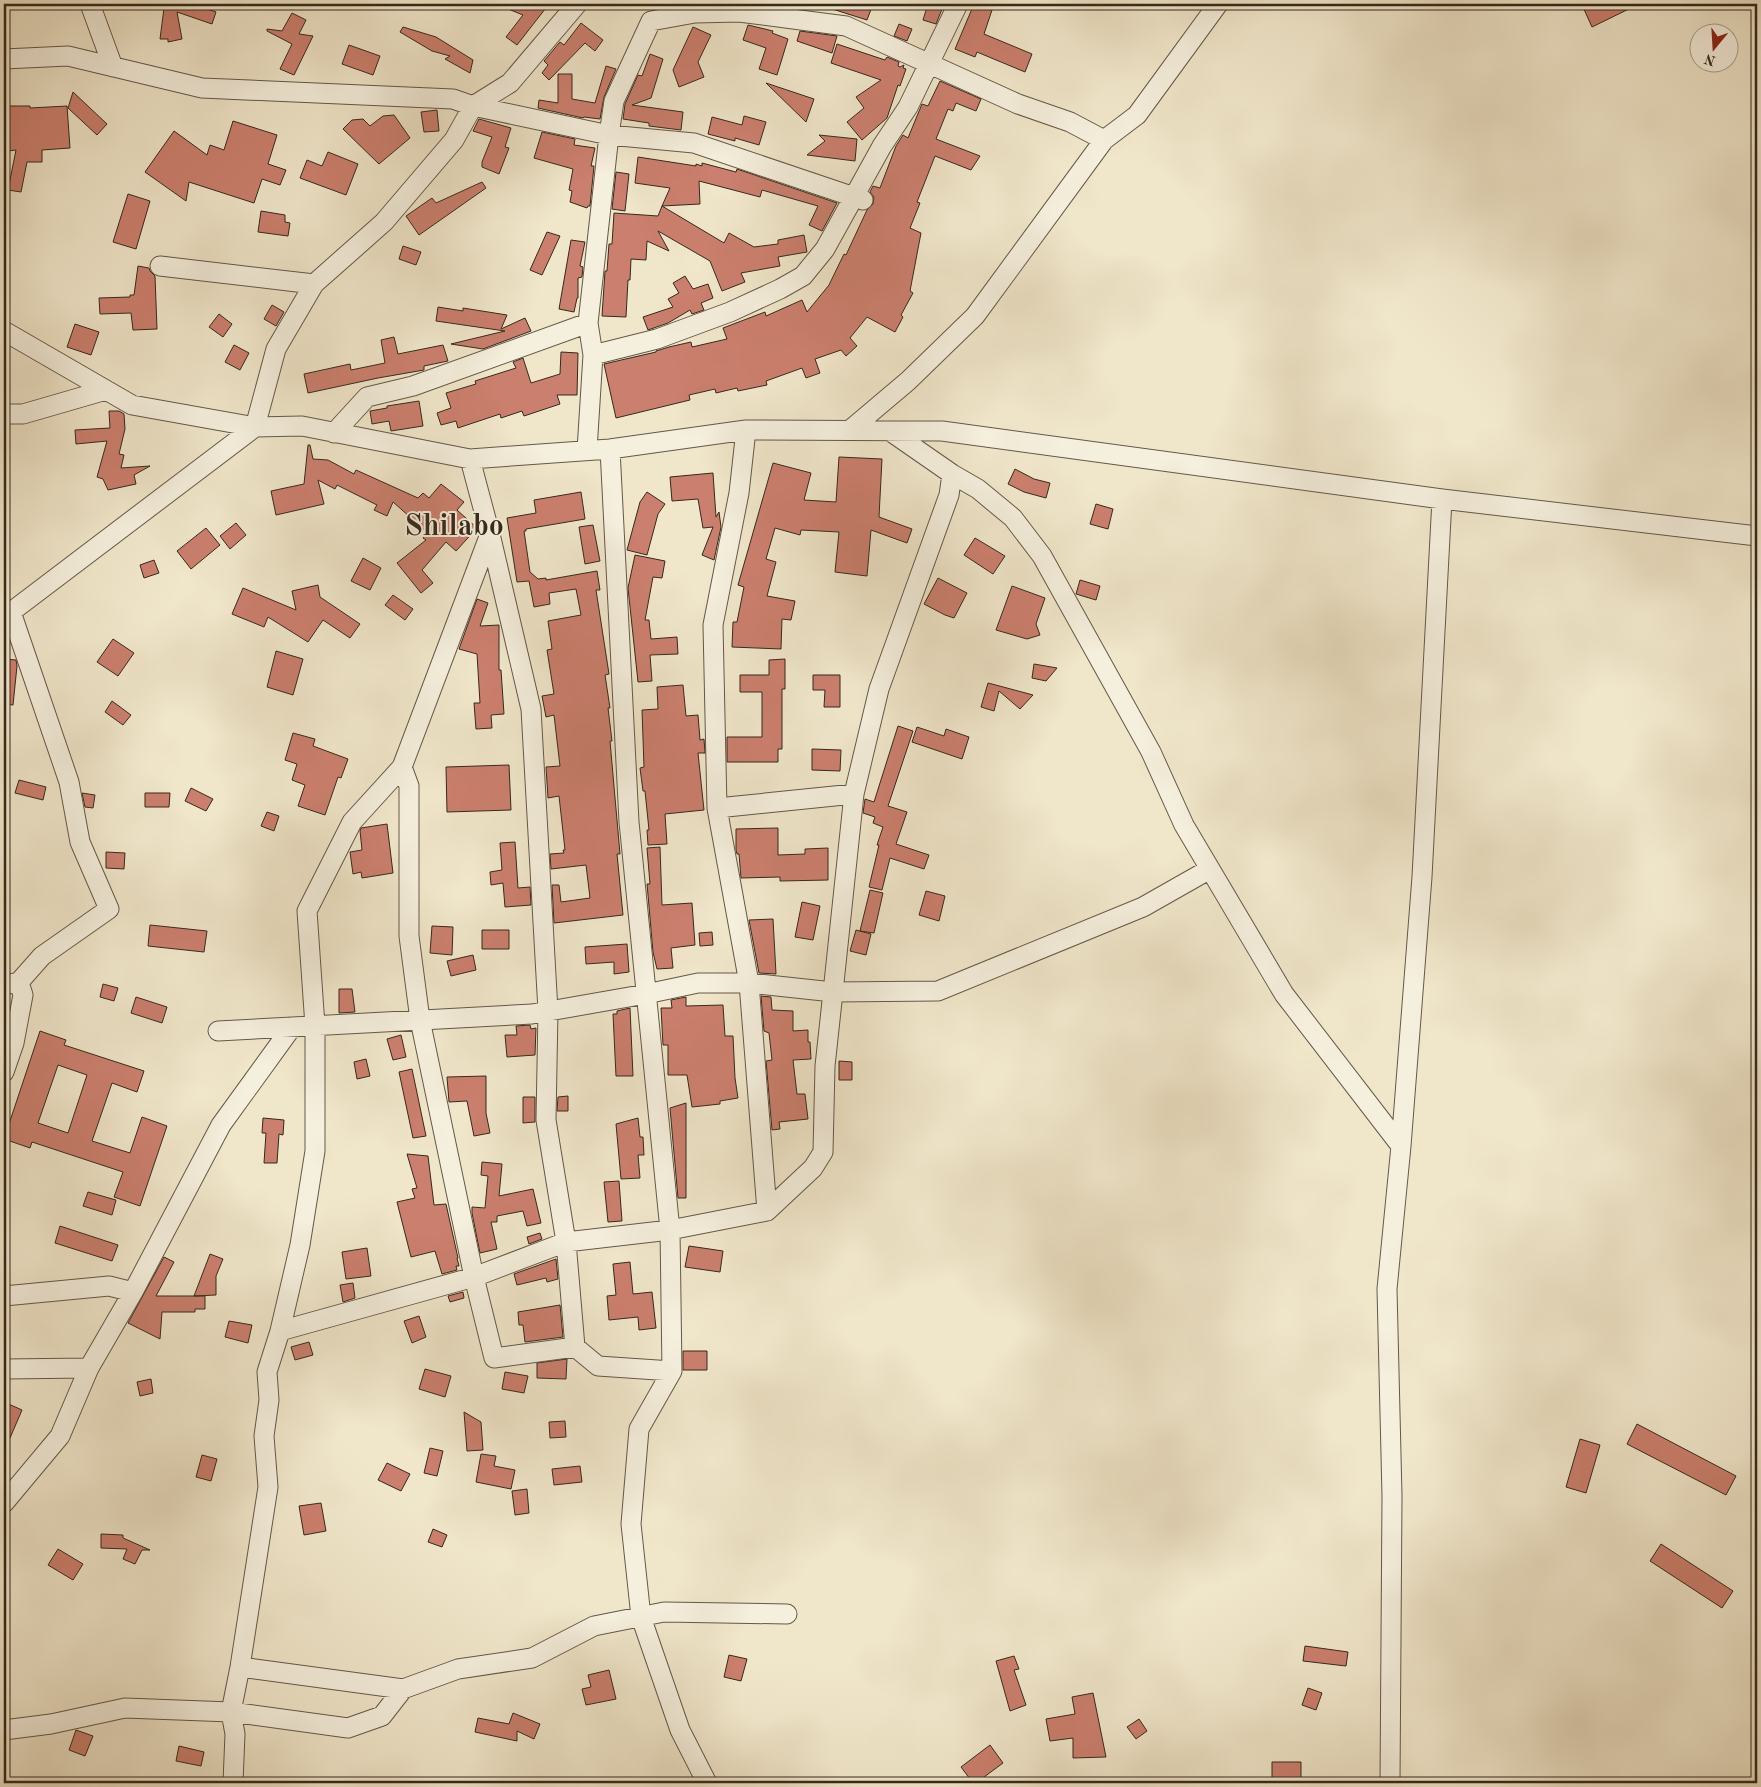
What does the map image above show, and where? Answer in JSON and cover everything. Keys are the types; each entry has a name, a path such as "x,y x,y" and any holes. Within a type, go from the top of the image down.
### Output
{"street":[{"path":"90,4 113,67"},
{"path":"4,1072 14,1043 23,995 11,984 42,956 109,909 80,842 69,782 7,614 255,427 276,349 314,284 384,222 454,140 473,106 510,83 577,4"},
{"path":"593,355 657,339 730,312 803,276 824,249 858,198 882,146 908,107 958,4"},
{"path":"850,430 908,381 975,316 1104,140 1137,115 1218,4"},
{"path":"587,450 593,355 588,323 608,135 614,101 651,22 695,13 740,12 846,26 930,62 1018,104 1070,122 1104,140"},
{"path":"4,59 68,56 202,88 453,100 608,135 694,143 858,198"},
{"path":"160,266 314,284"},
{"path":"334,433 367,397 413,386 588,323"},
{"path":"4,331 132,405 255,427 302,426 470,459 610,449 746,430 942,431 1442,499 1757,536"},
{"path":"4,414 23,414 106,390"},
{"path":"746,430 739,493 712,624 717,808 749,984 767,1211"},
{"path":"890,430 952,474 978,489 1013,518 1042,556 1151,752 1184,825 1284,994 1401,1146"},
{"path":"610,449 629,822 670,1230 672,1370 639,1429 631,1524 641,1618 680,1730 707,1783"},
{"path":"470,459 490,534 531,709 548,1011 546,1120 566,1242 575,1347 598,1366 672,1370"},
{"path":"280,1331 474,1277 566,1242 670,1230 767,1211 813,1168 823,1152 825,1066 854,794 879,689 949,495 952,474"},
{"path":"1390,1783 1392,1496 1387,1289 1401,1146 1422,877 1442,499"},
{"path":"233,1783 234,1734 231,1712 240,1667 268,1487 264,1436 269,1400 267,1372 280,1331 300,1245 315,1151 315,1026 307,911 352,822 402,767 490,534"},
{"path":"402,767 408,786 408,936 420,1020 474,1277 494,1358 575,1347"},
{"path":"717,808 854,794"},
{"path":"218,1032 532,1014 698,983 749,984 833,992 938,991 1143,907 1210,869"},
{"path":"4,1503 60,1436 89,1368 133,1292 221,1125 292,1027"},
{"path":"4,1296 109,1286 133,1292"},
{"path":"4,1369 89,1368"},
{"path":"240,1667 403,1689 458,1669 532,1658 594,1626 664,1612 787,1614"},
{"path":"4,1730 51,1724 125,1708 231,1712 348,1728 382,1716 403,1689"}],"building":[{"path":"159,4 192,4 216,12 212,24 177,12 182,39 168,42 168,39 160,39 164,8 159,6"},
{"path":"496,4 549,4 517,45 506,37 523,15"},
{"path":"826,4 873,4 867,20 826,7"},
{"path":"928,4 944,4 936,24 923,20"},
{"path":"974,4 994,4 984,34 1032,54 1025,72 977,52 975,57 955,49"},
{"path":"1590,4 1639,4 1592,27 1583,7"},
{"path":"292,13 306,20 299,34 313,36 294,75 280,69 292,44 267,31 267,29 282,31"},
{"path":"581,23 603,40 595,51 585,43 549,80 542,73 548,65 544,61 560,42 564,45"},
{"path":"899,24 912,29 907,41 894,36"},
{"path":"748,25 773,31 772,33 788,39 777,75 759,69 766,48 743,40"},
{"path":"403,27 436,37 473,60 470,73 445,59 450,56 432,51 400,32"},
{"path":"693,27 711,35 698,62 704,77 679,87 673,70"},
{"path":"800,31 837,36 832,53 797,41"},
{"path":"837,44 885,60 887,57 899,62 898,66 900,67 904,65 903,68 906,69 900,86 898,85 887,118 862,140 847,122 864,108 856,97 881,80 831,63"},
{"path":"349,45 380,56 373,75 342,64"},
{"path":"650,54 663,59 651,98 632,105 683,112 681,130 649,126 649,123 623,119 625,104 638,75 642,76"},
{"path":"606,66 616,69 604,97 600,119 583,118 538,108 539,100 558,103 558,74 572,74 572,99 595,103"},
{"path":"940,81 981,99 976,111 956,103 953,111 948,109 936,139 980,156 971,170 935,156 917,202 920,203 910,228 921,233 910,291 913,293 901,315 903,317 895,332 867,317 850,338 857,346 846,356 841,350 815,359 820,373 806,378 802,368 766,381 767,385 738,391 737,388 716,393 715,389 689,395 690,400 616,418 604,364 691,342 692,347 727,339 723,328 765,312 766,316 802,300 807,312 829,285 844,254 846,255 867,210 873,204 874,197 870,192 873,186 880,188 896,146 903,135 908,138 922,104 928,106"},
{"path":"766,83 814,99 806,122"},
{"path":"73,92 107,124 97,135 68,108"},
{"path":"7,106 30,106 30,108 67,106 70,148 42,150 42,162 27,162 21,192 8,190 16,150 8,151"},
{"path":"437,110 439,131 424,132 421,112"},
{"path":"394,115 410,138 379,164 343,129 352,120 363,119 370,126 383,116"},
{"path":"744,116 766,122 759,145 735,138 735,141 708,134 712,117 742,125"},
{"path":"479,119 511,128 505,147 509,148 499,174 482,167 482,162 492,137 473,131"},
{"path":"233,121 277,135 268,164 286,170 280,185 262,179 254,203 189,182 186,201 145,172 174,131 207,155 210,145 224,150"},
{"path":"542,132 575,139 574,145 595,148 591,166 594,166 590,206 587,208 570,202 572,191 569,190 573,169 534,158"},
{"path":"819,135 857,139 855,161 807,155 825,141"},
{"path":"328,152 358,164 346,195 300,178 307,160 322,166"},
{"path":"638,157 696,166 696,164 702,166 702,163 736,172 737,169 837,203 822,231 809,225 818,206 762,190 760,197 699,181 700,204 662,206 670,188 635,183"},
{"path":"616,172 629,174 625,211 612,209"},
{"path":"482,182 486,188 419,235 406,216 432,198 436,203"},
{"path":"128,194 150,201 136,249 113,242"},
{"path":"662,206 724,243 729,233 754,247 778,244 778,240 804,235 807,252 778,257 780,266 741,273 745,282 722,291 710,261 658,231 669,251 647,241 646,260 631,259 626,317 602,316 605,271 607,271 609,244 612,244 614,213 658,216"},
{"path":"261,211 285,215 285,222 290,223 288,236 258,232"},
{"path":"547,232 560,236 542,275 530,270"},
{"path":"571,240 585,242 580,266 583,267 582,277 578,278 578,298 574,312 559,309"},
{"path":"403,246 421,252 416,265 399,259"},
{"path":"138,266 149,268 155,276 157,329 133,330 131,313 100,314 99,298 130,297 130,295 134,295"},
{"path":"685,276 693,289 708,284 713,298 701,303 704,310 692,314 690,310 668,323 648,330 643,317 673,307 668,299 679,293 673,283"},
{"path":"272,305 284,312 276,326 264,319"},
{"path":"438,307 463,311 463,308 507,315 501,329 525,318 531,331 483,349 451,344 505,331 436,321"},
{"path":"219,314 232,324 223,337 209,327"},
{"path":"75,324 99,332 91,355 67,347"},
{"path":"394,337 398,354 443,345 448,361 424,366 424,370 308,393 304,374 350,364 351,370 385,363 381,340"},
{"path":"234,345 249,353 240,370 225,362"},
{"path":"561,352 578,353 577,395 557,395 560,404 524,416 522,411 501,418 500,414 458,428 456,421 441,425 437,413 451,408 446,393 476,384 475,381 516,368 513,362 523,358 531,383 560,374"},
{"path":"419,401 423,426 391,431 389,421 372,424 370,411"},
{"path":"109,411 119,411 124,414 125,429 119,454 124,455 121,468 150,466 134,475 136,484 108,490 103,479 97,477 107,441 76,444 75,430 110,428"},
{"path":"308,445 310,445 313,459 328,460 354,474 356,470 418,498 423,493 429,498 441,484 464,502 457,510 477,528 456,551 446,542 422,570 433,583 421,593 397,563 426,540 423,538 427,532 393,502 387,516 374,510 377,505 337,485 335,489 318,480 324,504 276,515 271,491 304,484"},
{"path":"839,457 882,459 879,517 912,529 907,543 871,530 867,576 835,572 839,532 801,530 800,535 775,528 766,559 776,562 767,596 795,601 791,620 782,619 781,649 732,647 733,622 737,622 744,587 738,585 773,463 811,473 804,500 836,502"},
{"path":"1015,469 1034,479 1050,483 1046,498 1024,492 1008,484"},
{"path":"713,473 716,517 719,512 721,527 714,560 702,555 713,527 703,528 698,499 672,501 670,477"},
{"path":"581,492 585,519 526,529 524,531 530,572 538,579 546,578 546,580 597,571 600,590 596,590 609,674 605,675 610,708 608,708 612,741 610,741 620,854 617,854 623,915 554,923 552,885 559,885 561,902 590,898 586,865 551,869 550,854 564,853 563,850 565,850 559,796 548,798 546,767 560,766 554,715 546,717 542,696 554,694 547,650 552,649 548,621 581,615 576,589 549,593 550,604 534,607 529,581 517,582 507,518 536,513 534,500"},
{"path":"647,492 665,504 658,514 647,555 627,550 640,502"},
{"path":"1096,504 1113,509 1108,529 1090,524"},
{"path":"236,523 246,535 230,549 220,536"},
{"path":"593,525 600,561 585,564 579,527"},
{"path":"206,528 220,545 191,569 177,551"},
{"path":"975,538 1005,556 993,574 964,555"},
{"path":"635,555 665,561 662,578 653,577 645,620 649,620 651,639 677,637 678,654 650,655 652,681 638,682 628,588"},
{"path":"363,558 381,568 370,590 351,581"},
{"path":"154,560 159,573 144,578 140,565"},
{"path":"938,578 967,593 954,618 924,604"},
{"path":"1080,580 1100,586 1096,600 1076,594"},
{"path":"318,585 320,597 360,624 350,638 323,620 308,642 268,617 264,627 232,614 243,588 296,610 292,591"},
{"path":"1012,586 1045,598 1036,624 1040,635 1027,639 996,630"},
{"path":"393,595 413,609 405,620 385,605"},
{"path":"477,599 488,603 480,626 499,625 499,670 501,670 504,714 491,715 492,728 476,729 474,703 480,703 477,654 459,649"},
{"path":"113,639 134,653 118,676 97,662"},
{"path":"276,651 303,659 293,695 267,687"},
{"path":"4,659 16,660 13,705 4,704"},
{"path":"785,659 785,689 782,689 782,749 778,749 778,762 727,762 727,737 762,737 762,692 740,692 740,675 769,675 769,660"},
{"path":"1034,664 1057,668 1046,681 1032,678"},
{"path":"813,675 840,675 840,707 824,707 825,690 813,690"},
{"path":"988,683 1033,695 1020,709 999,691 994,711 981,707"},
{"path":"683,685 686,716 698,715 700,740 704,739 705,753 698,753 704,810 665,814 667,844 648,845 647,830 649,830 645,791 643,791 640,768 644,767 642,710 658,709 657,687"},
{"path":"112,701 131,715 123,725 105,712"},
{"path":"898,726 913,731 888,806 907,812 896,844 929,855 924,869 890,858 882,890 869,887 879,845 877,845 883,827 873,823 875,817 863,813 865,799 874,802"},
{"path":"917,727 944,736 946,729 969,737 962,759 912,742"},
{"path":"293,733 315,739 313,746 348,759 341,778 338,777 325,815 298,806 305,785 292,780 297,764 285,760"},
{"path":"812,749 841,750 840,771 812,770"},
{"path":"509,765 511,810 447,812 446,767"},
{"path":"19,780 46,787 43,800 15,793"},
{"path":"191,788 213,799 206,811 185,801"},
{"path":"82,793 95,795 93,808 85,807"},
{"path":"145,793 170,793 169,807 145,807"},
{"path":"267,812 279,816 274,831 261,826"},
{"path":"387,824 393,873 362,878 361,872 353,874 350,852 362,850 361,828"},
{"path":"778,828 778,855 805,854 805,849 828,848 828,880 780,881 780,877 741,878 739,854 737,854 736,850 736,829"},
{"path":"515,842 518,888 530,887 531,905 505,907 503,883 491,885 490,872 502,870 500,843"},
{"path":"660,847 662,905 692,903 695,945 671,948 673,968 657,969 653,952 647,884 650,884 647,848"},
{"path":"106,852 125,853 124,869 106,868"},
{"path":"870,890 883,893 874,933 860,931"},
{"path":"926,891 945,896 939,921 919,915"},
{"path":"802,902 820,906 813,940 795,937"},
{"path":"773,919 776,974 759,973 749,920"},
{"path":"150,925 207,931 204,952 148,946"},
{"path":"432,926 453,927 452,955 430,953"},
{"path":"482,930 509,930 509,949 482,949"},
{"path":"856,930 871,934 866,955 850,951"},
{"path":"712,932 713,945 700,946 699,933"},
{"path":"627,944 629,972 614,974 614,962 586,964 585,947"},
{"path":"473,955 476,970 451,976 447,961"},
{"path":"103,984 118,988 114,1001 100,997"},
{"path":"339,989 352,989 355,1012 339,1013"},
{"path":"761,996 771,997 772,1010 793,1011 793,1031 808,1030 808,1042 810,1042 811,1059 793,1060 797,1094 805,1094 808,1119 779,1122 780,1129 772,1130 766,1061 772,1060 769,1033 764,1031"},
{"path":"136,997 167,1007 162,1023 131,1013"},
{"path":"686,997 686,1006 723,1005 725,1036 733,1036 738,1098 720,1101 720,1104 692,1107 687,1075 668,1075 668,1045 663,1045 661,1008 672,1008 671,1000"},
{"path":"630,1008 633,1076 616,1076 613,1014"},
{"path":"530,1025 531,1029 536,1028 535,1055 507,1057 505,1035 517,1035 516,1026"},
{"path":"40,1031 66,1040 64,1045 144,1071 137,1092 112,1083 92,1141 130,1153 142,1117 167,1126 140,1206 114,1197 123,1172 32,1142 30,1148 4,1139","holes":["58,1065 87,1075 68,1133 38,1123"]},
{"path":"401,1035 406,1057 393,1060 387,1039"},
{"path":"366,1059 370,1076 357,1079 354,1062"},
{"path":"839,1061 852,1062 852,1080 839,1080"},
{"path":"412,1069 426,1136 413,1138 399,1072"},
{"path":"486,1076 486,1113 490,1133 474,1136 467,1101 449,1102 447,1077"},
{"path":"568,1096 568,1111 557,1111 558,1097"},
{"path":"523,1097 535,1097 535,1122 523,1123"},
{"path":"686,1103 686,1198 678,1198 670,1108"},
{"path":"263,1118 284,1120 283,1135 279,1134 277,1163 264,1163 266,1133 262,1133"},
{"path":"638,1118 640,1137 643,1137 644,1155 638,1155 640,1178 621,1179 616,1124"},
{"path":"407,1154 428,1156 434,1205 446,1204 458,1258 459,1266 456,1266 457,1270 442,1274 435,1251 411,1257 397,1202 415,1198 412,1189 417,1188"},
{"path":"482,1162 502,1164 499,1196 533,1189 541,1223 527,1226 523,1211 497,1216 497,1222 491,1222 497,1249 480,1253 472,1207 485,1208 488,1176 481,1175"},
{"path":"619,1181 622,1221 608,1222 604,1182"},
{"path":"88,1192 116,1200 112,1215 83,1206"},
{"path":"60,1226 118,1245 112,1261 55,1243"},
{"path":"540,1233 542,1239 529,1244 527,1237"},
{"path":"689,1246 723,1251 720,1272 685,1267"},
{"path":"367,1248 371,1276 346,1279 342,1252"},
{"path":"210,1254 223,1259 216,1276 216,1295 194,1296"},
{"path":"164,1257 174,1262 156,1296 205,1296 205,1309 195,1309 195,1312 162,1312 160,1339 128,1323"},
{"path":"556,1259 558,1279 547,1282 546,1278 517,1285 514,1274"},
{"path":"630,1262 633,1294 652,1292 656,1328 639,1330 638,1317 609,1320 607,1296 616,1295 613,1264"},
{"path":"353,1283 355,1298 343,1302 340,1285"},
{"path":"463,1292 464,1298 450,1302 448,1296"},
{"path":"560,1305 563,1337 525,1342 523,1325 519,1325 518,1312"},
{"path":"419,1316 426,1337 412,1343 404,1321"},
{"path":"229,1321 252,1325 248,1343 225,1337"},
{"path":"309,1342 313,1355 295,1360 291,1347"},
{"path":"683,1351 707,1351 707,1370 683,1370"},
{"path":"567,1359 566,1379 537,1378 537,1363"},
{"path":"425,1369 451,1376 445,1397 419,1389"},
{"path":"505,1372 528,1376 524,1393 502,1389"},
{"path":"151,1379 153,1393 140,1396 137,1382"},
{"path":"4,1402 22,1410 4,1452"},
{"path":"464,1412 481,1422 483,1450 467,1451"},
{"path":"565,1421 566,1437 550,1438 549,1422"},
{"path":"1637,1424 1736,1476 1726,1495 1627,1444"},
{"path":"1580,1439 1600,1445 1586,1493 1566,1487"},
{"path":"430,1448 443,1451 437,1476 424,1473"},
{"path":"481,1454 496,1456 494,1466 515,1470 511,1489 476,1482"},
{"path":"202,1455 217,1459 211,1481 196,1477"},
{"path":"387,1463 410,1474 401,1491 378,1480"},
{"path":"580,1466 582,1482 554,1485 552,1469"},
{"path":"527,1489 529,1513 515,1515 512,1491"},
{"path":"321,1503 326,1531 304,1535 299,1506"},
{"path":"433,1529 447,1535 442,1547 428,1542"},
{"path":"101,1534 123,1535 123,1538 150,1550 142,1550 135,1564 123,1559 127,1549 101,1548"},
{"path":"1661,1544 1733,1591 1722,1608 1650,1561"},
{"path":"58,1549 83,1564 73,1580 48,1565"},
{"path":"1305,1646 1348,1652 1346,1666 1303,1661"},
{"path":"729,1655 747,1659 741,1681 724,1677"},
{"path":"1014,1656 1019,1669 1014,1670 1026,1705 1010,1711 996,1661"},
{"path":"609,1670 616,1699 586,1705 582,1689 591,1687 588,1675"},
{"path":"1308,1688 1322,1693 1316,1710 1302,1705"},
{"path":"1093,1693 1106,1757 1073,1758 1073,1738 1050,1741 1046,1719 1075,1714 1072,1697"},
{"path":"513,1713 540,1724 534,1739 517,1731 517,1741 475,1732 478,1718 509,1724"},
{"path":"1139,1719 1147,1731 1136,1739 1127,1727"},
{"path":"76,1730 93,1736 85,1756 69,1750"},
{"path":"990,1745 1003,1763 976,1783 973,1783 961,1767"},
{"path":"179,1746 204,1752 201,1766 176,1761"},
{"path":"1272,1762 1301,1762 1301,1783 1272,1783"}],"district":[{"name":"Shilabo","path":"454,527"}]}
